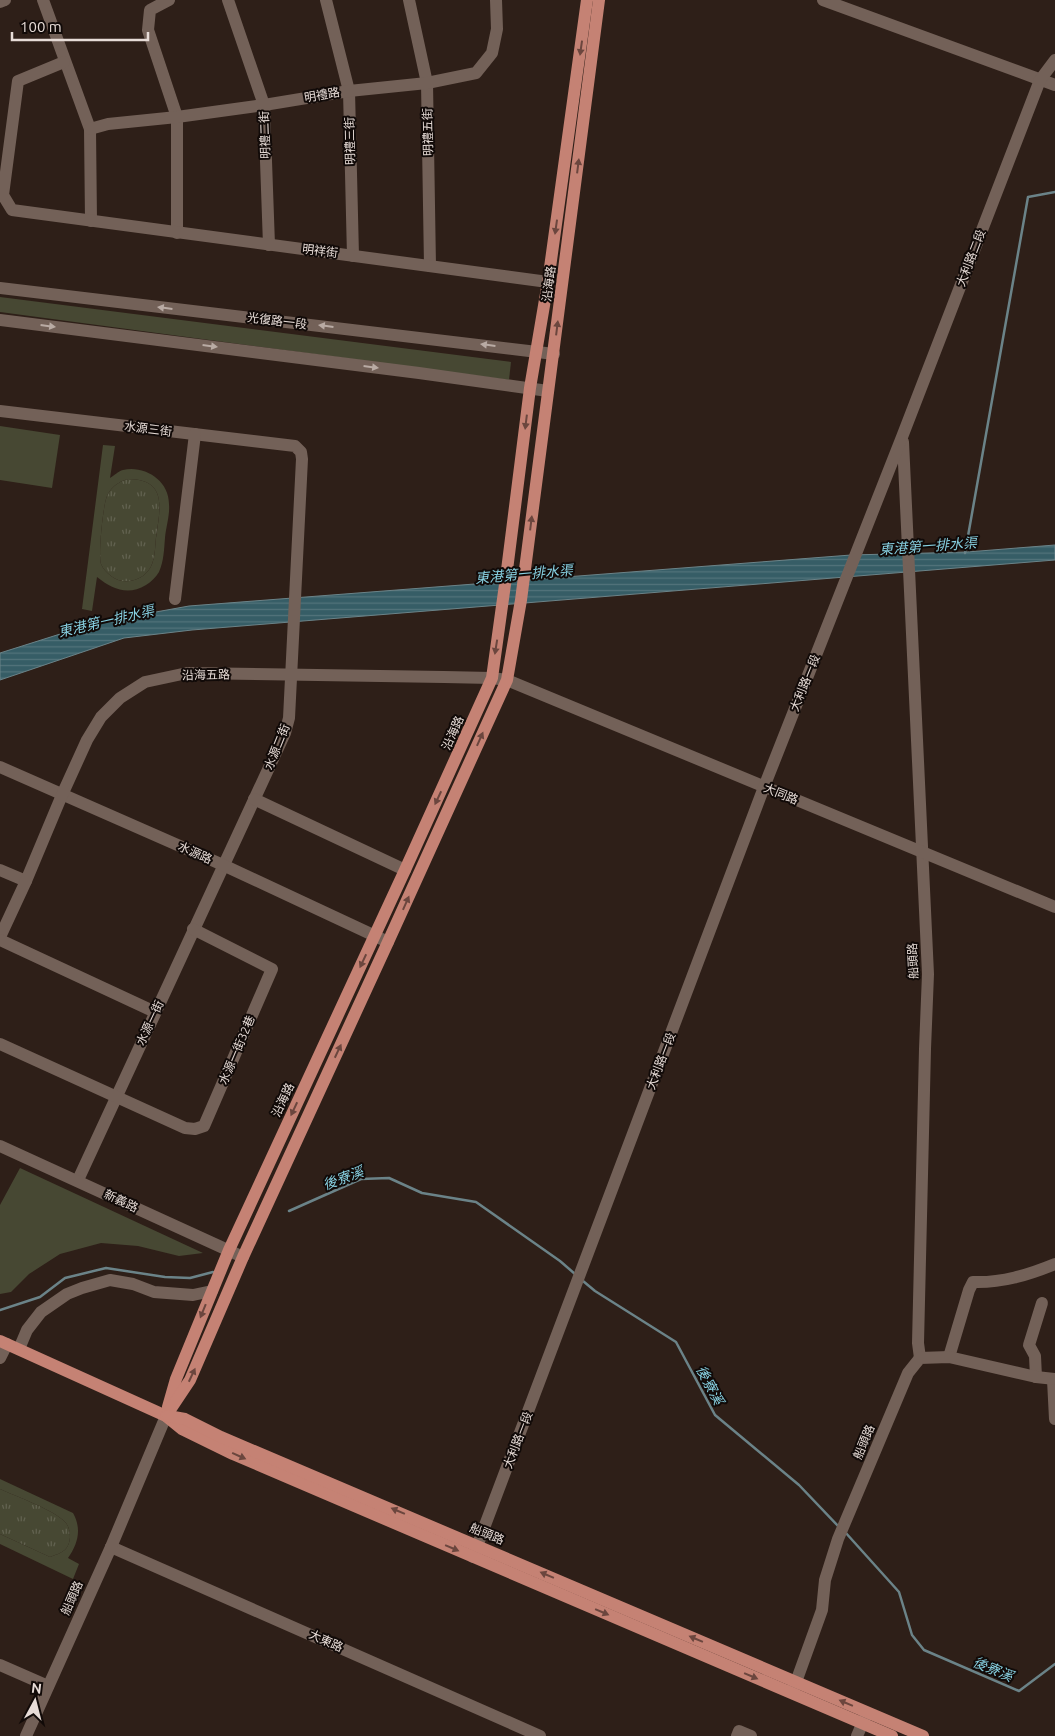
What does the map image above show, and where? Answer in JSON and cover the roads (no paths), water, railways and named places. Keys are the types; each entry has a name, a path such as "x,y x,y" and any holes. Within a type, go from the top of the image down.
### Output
{"main road":[{"name":"沿海路","path":"166,1416 176,1379 228,1250 492,678 530,388 548,282 587,0"},
{"name":"沿海路","path":"507,680 521,600 599,0"},
{"path":"166,1416 190,1380 243,1257 507,680"},
{"name":"船頭路","path":"8,1344 166,1416 185,1419 475,1551 793,1688 865,1718 923,1736"},
{"name":"船頭路","path":"865,1718 892,1736"}],"street":[{"path":"0,2 6,0"},
{"path":"43,0 90,129 91,221"},
{"path":"169,0 150,10 148,30 177,117 177,233"},
{"name":"明禮二街","path":"228,0 264,105 269,245"},
{"name":"明禮三街","path":"326,0 349,91 353,256"},
{"name":"明禮五街","path":"408,0 428,83 430,266"},
{"name":"明禮路","path":"90,129 108,124 177,117 349,91 428,83 476,73 492,53 497,29 496,0"},
{"path":"823,0 1055,85"},
{"name":"大利路二段","path":"902,437 1040,80 1055,60"},
{"name":"明祥街","path":"64,62 18,81 3,195 12,210 548,282"},
{"name":"光復路一段","path":"0,288 554,354"},
{"path":"0,320 548,391"},
{"name":"水源三街","path":"0,412 295,446 301,452 302,458 296,585"},
{"path":"175,599 195,434"},
{"name":"船頭路","path":"793,1688 822,1610 825,1580 838,1538 908,1374 920,1358 924,1069 928,974 902,437"},
{"name":"大利路一段","path":"475,1551 764,787 902,437"},
{"name":"水源二街","path":"223,865 285,733 289,718 296,585"},
{"name":"沿海五路","path":"0,936 87,740 101,718 120,698 145,682 188,673 492,678 507,680"},
{"name":"大同路","path":"507,680 1055,907"},
{"name":"水源路","path":"0,767 223,865 388,942"},
{"path":"254,799 405,870"},
{"name":"水源一街","path":"78,1180 223,865"},
{"path":"0,870 26,881"},
{"name":"水源一街32巷","path":"116,1096 185,1128 195,1129 204,1126 272,969 193,929"},
{"path":"0,940 155,1012"},
{"path":"0,1044 116,1096"},
{"name":"新義路","path":"0,1146 243,1257"},
{"path":"948,1357 968,1290 973,1282 1013,1279 1055,1264"},
{"path":"0,1358 8,1344 27,1330 41,1312 67,1294 82,1288 110,1280 133,1284 154,1292 193,1295 212,1291"},
{"path":"1036,1377 1035,1356 1029,1346 1042,1303"},
{"path":"920,1358 948,1357 1036,1377 1054,1379 1055,1419"},
{"name":"船頭路","path":"26,1736 111,1547 166,1416"},
{"name":"大東路","path":"111,1547 540,1736"},
{"path":"0,1665 48,1686"},
{"path":"857,1736 865,1718"}],"water":[{"path":"1055,545 1055,560 192,630 124,638 0,680 0,653 95,623 189,606 851,555 967,552"}],"waterway":[{"name":"東港第一排水渠","path":"965,553 1028,197 1055,192"},
{"name":"後寮溪","path":"289,1211 361,1179 389,1178 422,1193 476,1202 560,1261 575,1274"},
{"path":"0,1310 40,1297 65,1278 106,1268 165,1277 190,1278 213,1272"},
{"name":"後寮溪","path":"583,1281 595,1291 676,1342 715,1415 799,1485 839,1527"},
{"name":"後寮溪","path":"845,1532 899,1592 912,1635 924,1650 1019,1691 1055,1664"}]}
